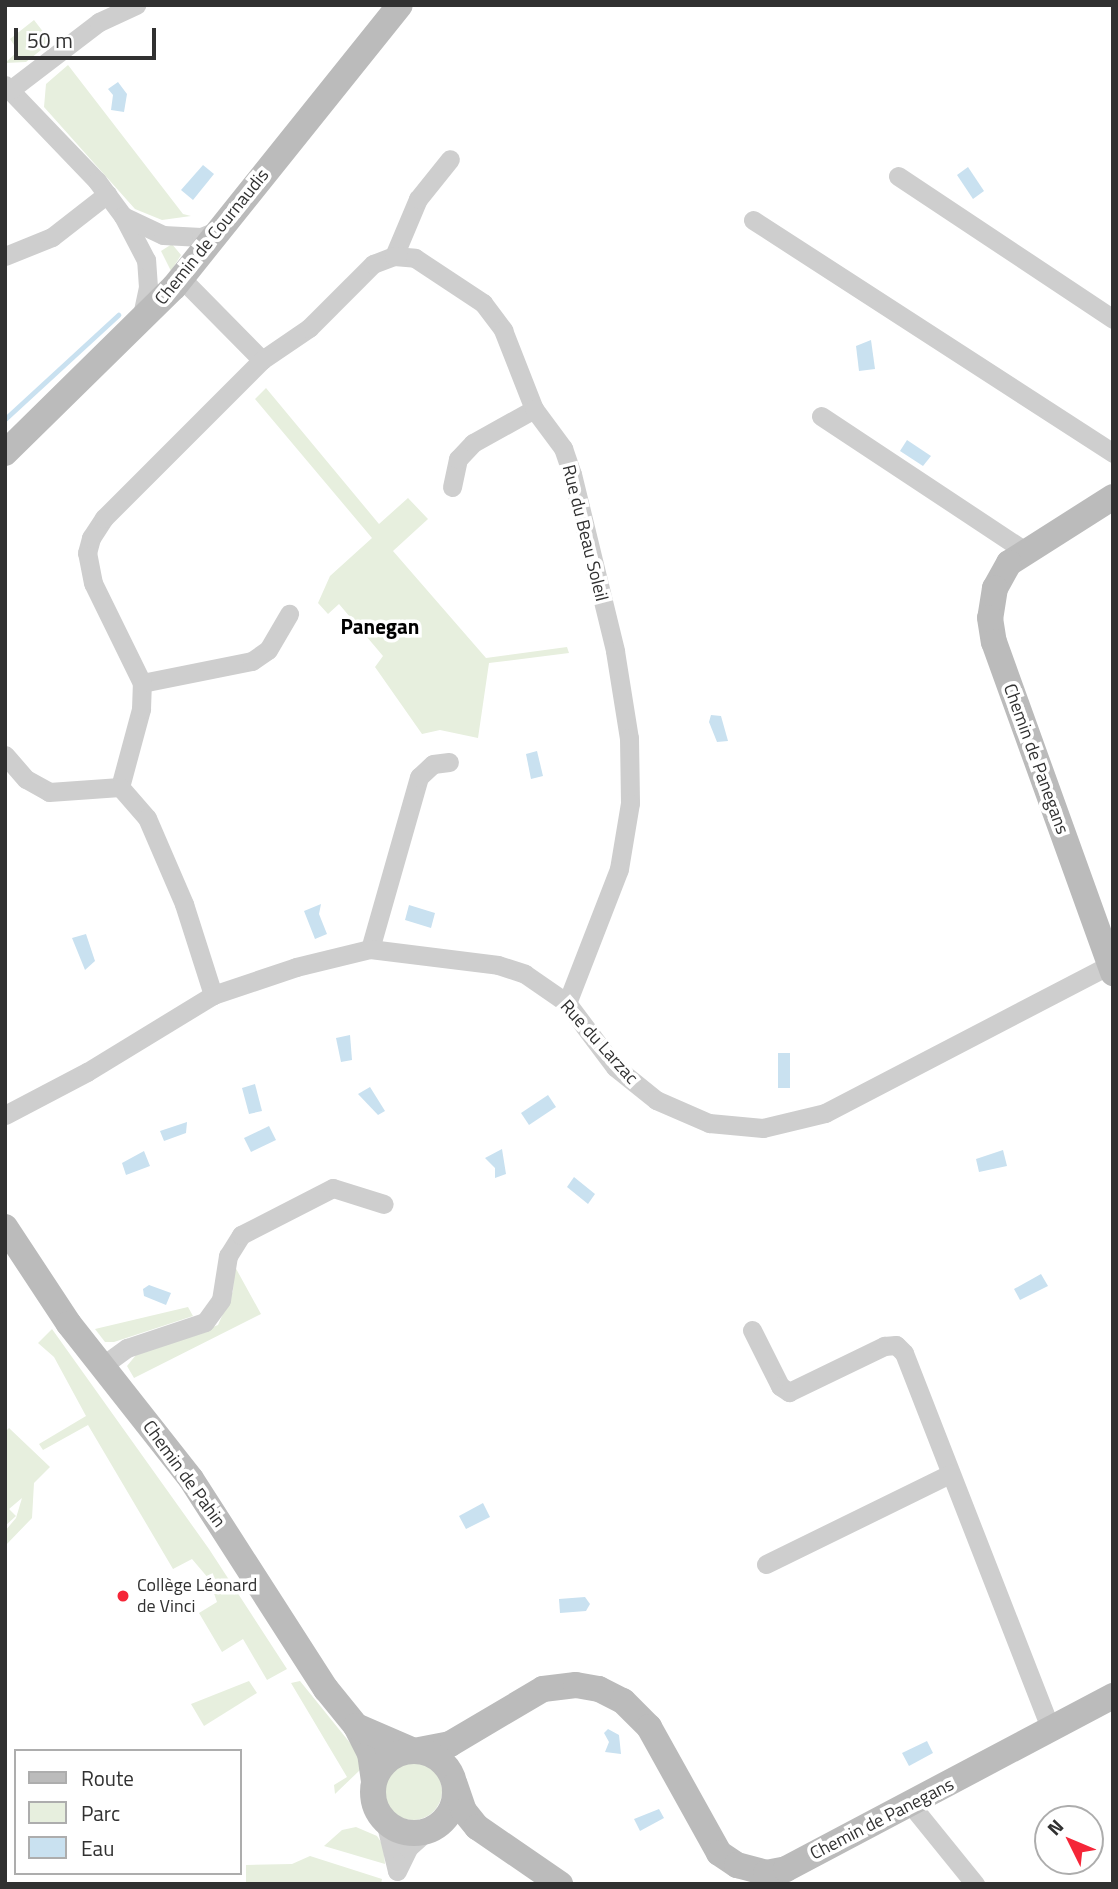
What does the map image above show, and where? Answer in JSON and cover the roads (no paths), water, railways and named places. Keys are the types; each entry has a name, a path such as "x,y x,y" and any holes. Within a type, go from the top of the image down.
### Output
{"street":[{"path":"136,5 99,22 7,88 107,194 123,216 146,260 148,287 140,323"},
{"name":"Chemin de Cournaudis","path":"5,453 178,283 392,9"},
{"path":"120,787 141,709 142,683 93,583 87,553 91,538 104,518 262,360 309,328 373,264 394,256 418,199 450,159"},
{"path":"898,176 1113,319"},
{"path":"5,256 52,237 107,194"},
{"path":"123,216 163,235 201,237 222,228"},
{"path":"752,220 1113,453"},
{"path":"146,260 153,244 163,235"},
{"name":"Rue du Beau Soleil","path":"394,256 415,258 495,315 534,409 563,448 572,474 615,651 629,738 630,803 618,869 567,1003"},
{"path":"146,260 178,283 262,360"},
{"path":"452,487 454,469 473,443 534,409"},
{"path":"821,416 1025,551"},
{"name":"Chemin de Panegans","path":"1112,967 995,642 990,618 995,588 1009,563 1113,497"},
{"path":"142,683 252,661 268,650 289,614"},
{"path":"5,755 26,779 48,792 120,787"},
{"path":"370,949 419,777 433,764 449,762"},
{"path":"120,787 147,818 184,904 213,995"},
{"name":"Rue du Larzac","path":"5,1115 87,1072 213,995 370,949 501,965 525,974 567,1003 615,1067 656,1100 709,1123 764,1128 825,1113 1112,967"},
{"path":"102,1366 127,1348 205,1322 222,1300 228,1256 241,1235 333,1188 384,1204"},
{"name":"Chemin de Pahin","path":"5,1227 102,1366 191,1479 326,1689 356,1726 370,1754 374,1781"},
{"path":"752,1330 779,1386 789,1392 884,1346 899,1347 1051,1731"},
{"path":"766,1564 950,1474"},
{"name":"Chemin de Panegans","path":"414,1751 450,1744 543,1689 589,1686 614,1695 649,1727 713,1845 729,1860 757,1872 786,1869 1113,1696"},
{"name":"Chemin de Pahin","path":"356,1726 414,1751"},
{"path":"473,1730 459,1759 455,1783 452,1809 408,1848 397,1871 385,1821 374,1803 374,1781 386,1762 414,1751 442,1761 455,1783 464,1811 489,1839"},
{"path":"911,1805 975,1884"},
{"path":"385,1821 403,1832 456,1826 489,1839 560,1884"}],"water":[{"path":"118,82 127,94 124,112 111,110 113,95 108,89"},
{"path":"203,165 214,174 193,200 181,190"},
{"path":"968,167 984,191 973,199 957,175"},
{"path":"871,340 875,369 859,371 856,346"},
{"path":"907,440 931,456 923,466 900,451"},
{"path":"711,715 721,716 728,741 717,742 709,722"},
{"path":"537,751 543,776 531,779 526,754"},
{"path":"321,904 319,914 327,934 315,939 304,911"},
{"path":"409,905 435,913 431,928 405,920"},
{"path":"86,934 95,961 85,970 72,938"},
{"path":"350,1035 352,1060 341,1062 336,1038"},
{"path":"778,1053 790,1053 790,1088 778,1088"},
{"path":"255,1084 262,1111 249,1114 242,1088"},
{"path":"370,1087 385,1111 378,1115 358,1094"},
{"path":"548,1095 556,1107 529,1125 521,1113"},
{"path":"187,1122 186,1133 164,1141 160,1131"},
{"path":"269,1126 276,1140 251,1152 244,1138"},
{"path":"502,1149 506,1174 495,1178 495,1168 485,1158"},
{"path":"1003,1150 1007,1166 979,1172 976,1159"},
{"path":"144,1151 150,1166 126,1175 122,1163"},
{"path":"574,1177 595,1194 588,1204 567,1187"},
{"path":"1041,1274 1048,1286 1020,1300 1014,1289"},
{"path":"149,1285 171,1293 166,1305 144,1296 143,1289"},
{"path":"483,1503 490,1517 466,1529 459,1516"},
{"path":"585,1597 590,1604 586,1611 560,1613 559,1599"},
{"path":"608,1729 619,1735 621,1754 605,1752 609,1742 604,1733"},
{"path":"927,1741 933,1753 909,1766 902,1753"},
{"path":"659,1809 664,1818 640,1831 634,1819"}],"waterway":[{"path":"5,419 118,315"}],"place":[{"name":"Collège Léonard de Vinci","path":"123,1596"}],"district":[{"name":"Panegan","path":"380,626"}]}
